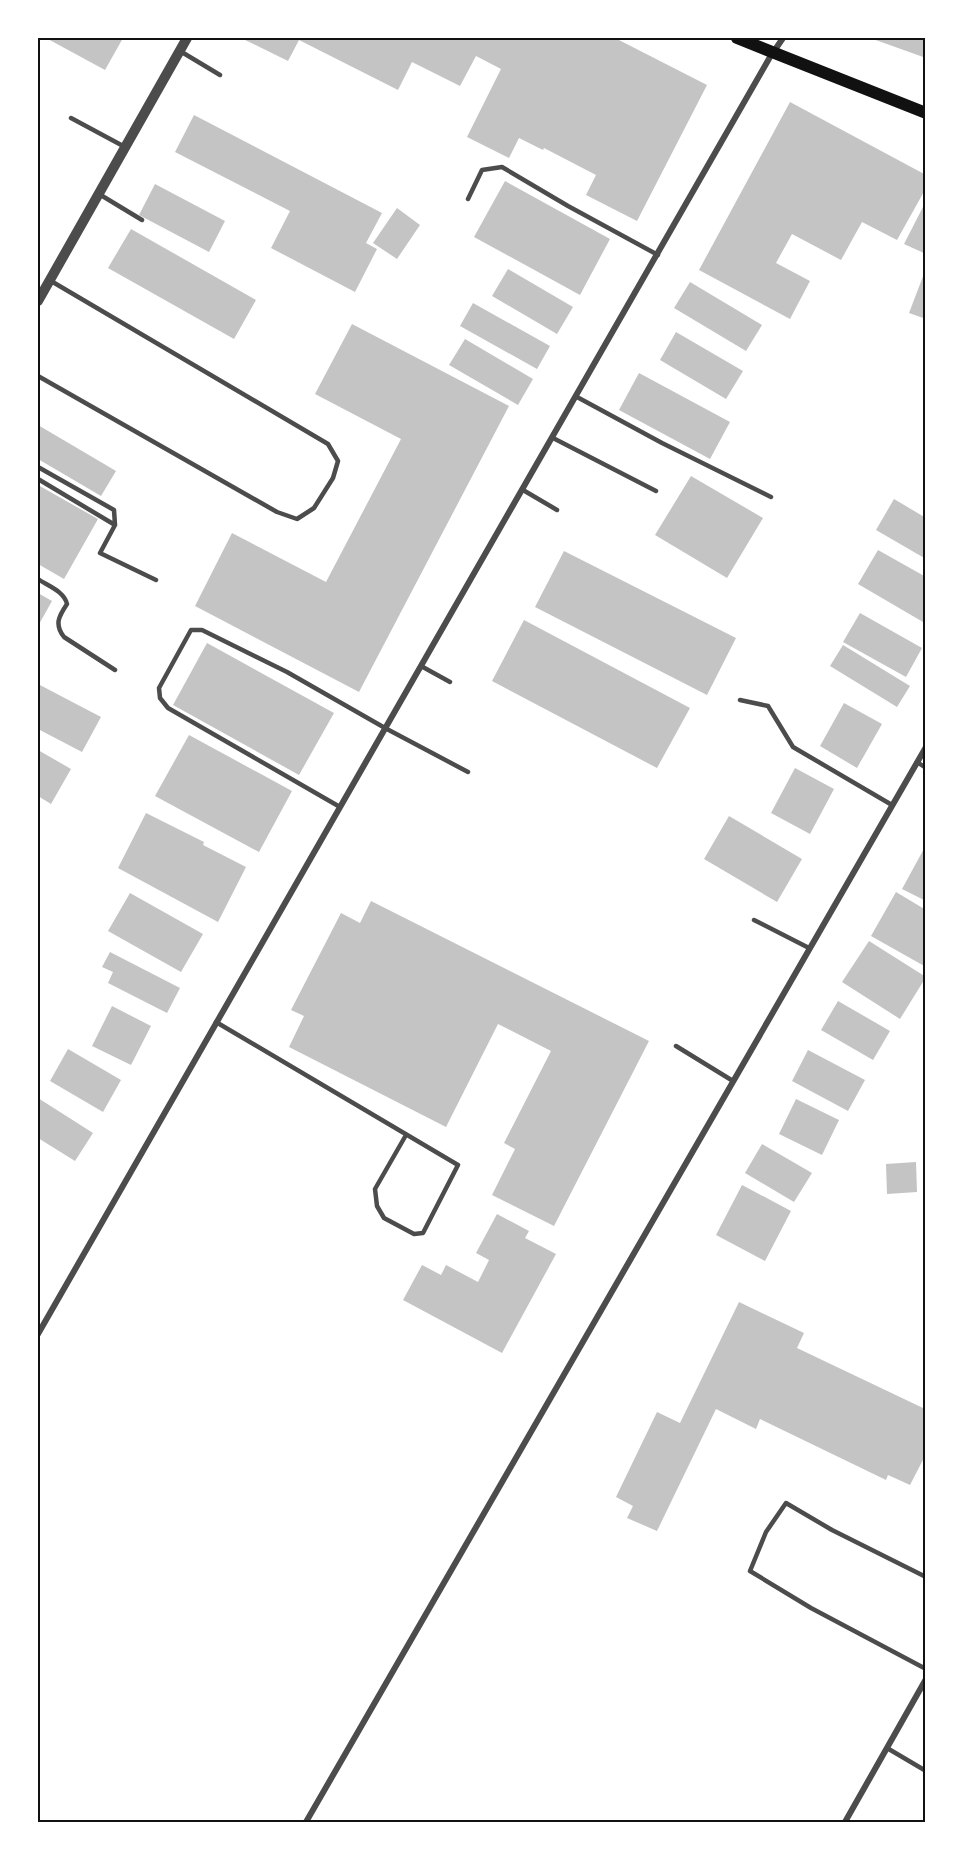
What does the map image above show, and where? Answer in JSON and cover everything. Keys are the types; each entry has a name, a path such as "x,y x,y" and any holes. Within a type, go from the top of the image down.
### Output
{"main road":[{"path":"737,38 926,113"}],"street":[{"path":"38,299 187,38"},
{"path":"38,1334 783,38"},
{"path":"306,1822 926,747"},
{"path":"845,1822 926,1679"}],"lane":[{"path":"180,51 220,75"},
{"path":"71,118 124,147"},
{"path":"468,199 482,170 502,167 658,255"},
{"path":"99,194 142,220"},
{"path":"38,376 277,512 297,519 314,508 333,478 338,461 328,444 49,280"},
{"path":"577,397 662,443 771,497"},
{"path":"553,438 656,491"},
{"path":"38,467 114,510 115,525 100,553 156,580"},
{"path":"38,479 115,525"},
{"path":"523,490 557,510"},
{"path":"38,579 66,598 67,604 58,623 59,631 64,637 115,670"},
{"path":"340,807 168,708 160,699 159,688 191,630 202,630 287,672 468,772"},
{"path":"421,666 450,682"},
{"path":"740,700 768,706 794,747 892,805"},
{"path":"917,762 926,768"},
{"path":"754,920 809,948"},
{"path":"216,1022 458,1165 423,1233 414,1234 384,1218 377,1206 375,1189 406,1135"},
{"path":"676,1046 733,1081"},
{"path":"926,1577 832,1530 786,1503 766,1532 750,1571 811,1608 926,1669"},
{"path":"887,1748 926,1771"}],"building":[{"path":"46,38 123,38 105,70"},
{"path":"241,38 615,38 707,85 637,221 586,195 596,175 544,148 543,150 519,138 509,158 467,137 501,69 476,56 460,86 412,62 398,90 299,40 288,61"},
{"path":"870,38 926,38 926,58"},
{"path":"790,102 926,175 926,188 897,240 862,222 841,260 792,234 776,263 810,281 790,319 699,270"},
{"path":"194,115 382,213 366,243 377,249 355,292 271,248 290,211 175,152"},
{"path":"505,181 610,239 580,295 474,237"},
{"path":"155,184 225,221 209,252 139,215"},
{"path":"926,201 926,254 904,244"},
{"path":"397,208 420,225 397,259 373,243"},
{"path":"131,229 256,300 234,339 108,268"},
{"path":"508,269 573,307 557,334 492,296"},
{"path":"926,271 926,319 909,313"},
{"path":"690,282 762,325 746,351 674,308"},
{"path":"473,303 550,346 537,369 460,326"},
{"path":"352,324 509,406 359,692 195,606 232,533 326,582 401,439 315,394"},
{"path":"676,332 743,371 726,399 660,360"},
{"path":"465,339 533,379 518,405 449,365"},
{"path":"639,373 730,422 710,459 619,410"},
{"path":"38,425 116,471 101,496 38,459"},
{"path":"691,476 763,518 727,578 655,535"},
{"path":"38,485 98,519 64,579 38,564"},
{"path":"894,499 926,518 926,559 876,530"},
{"path":"878,550 926,577 926,617 923,622 858,584"},
{"path":"564,551 736,638 707,695 535,607"},
{"path":"38,593 52,601 38,626"},
{"path":"860,613 922,648 906,677 843,642"},
{"path":"524,620 690,708 657,768 492,681"},
{"path":"207,643 334,713 299,775 173,705"},
{"path":"843,645 910,686 897,707 830,666"},
{"path":"38,684 101,717 82,752 38,729"},
{"path":"844,703 882,724 857,768 820,746"},
{"path":"189,735 292,791 259,852 155,796"},
{"path":"38,750 71,769 51,804 38,796"},
{"path":"795,768 834,789 810,834 771,813"},
{"path":"146,813 204,842 203,845 246,867 218,922 118,868"},
{"path":"729,816 802,859 777,902 704,859"},
{"path":"926,845 926,901 902,889"},
{"path":"896,892 926,910 926,967 871,936"},
{"path":"130,893 203,934 181,972 108,931"},
{"path":"371,901 649,1041 554,1226 492,1195 515,1149 504,1143 551,1051 498,1024 446,1127 289,1047 304,1016 291,1010 341,913 360,923"},
{"path":"869,941 926,977 900,1019 842,982"},
{"path":"110,952 180,988 167,1013 108,983 113,972 102,967"},
{"path":"838,1001 890,1031 873,1060 821,1030"},
{"path":"112,1006 151,1026 131,1065 92,1046"},
{"path":"68,1049 121,1080 103,1112 50,1081"},
{"path":"808,1050 865,1080 848,1111 792,1081"},
{"path":"38,1098 93,1133 75,1161 38,1138"},
{"path":"796,1099 839,1120 822,1155 779,1134"},
{"path":"762,1144 812,1173 794,1202 745,1173"},
{"path":"916,1162 917,1192 887,1194 886,1164"},
{"path":"742,1185 791,1211 765,1261 716,1235"},
{"path":"497,1214 529,1231 525,1238 556,1254 502,1353 403,1300 422,1265 441,1275 446,1265 478,1282 489,1260 476,1253"},
{"path":"739,1302 804,1333 797,1348 923,1408 926,1403 926,1454 910,1485 888,1475 886,1480 760,1419 756,1429 716,1409 657,1531 627,1518 633,1506 616,1497 657,1412 680,1423"}]}
